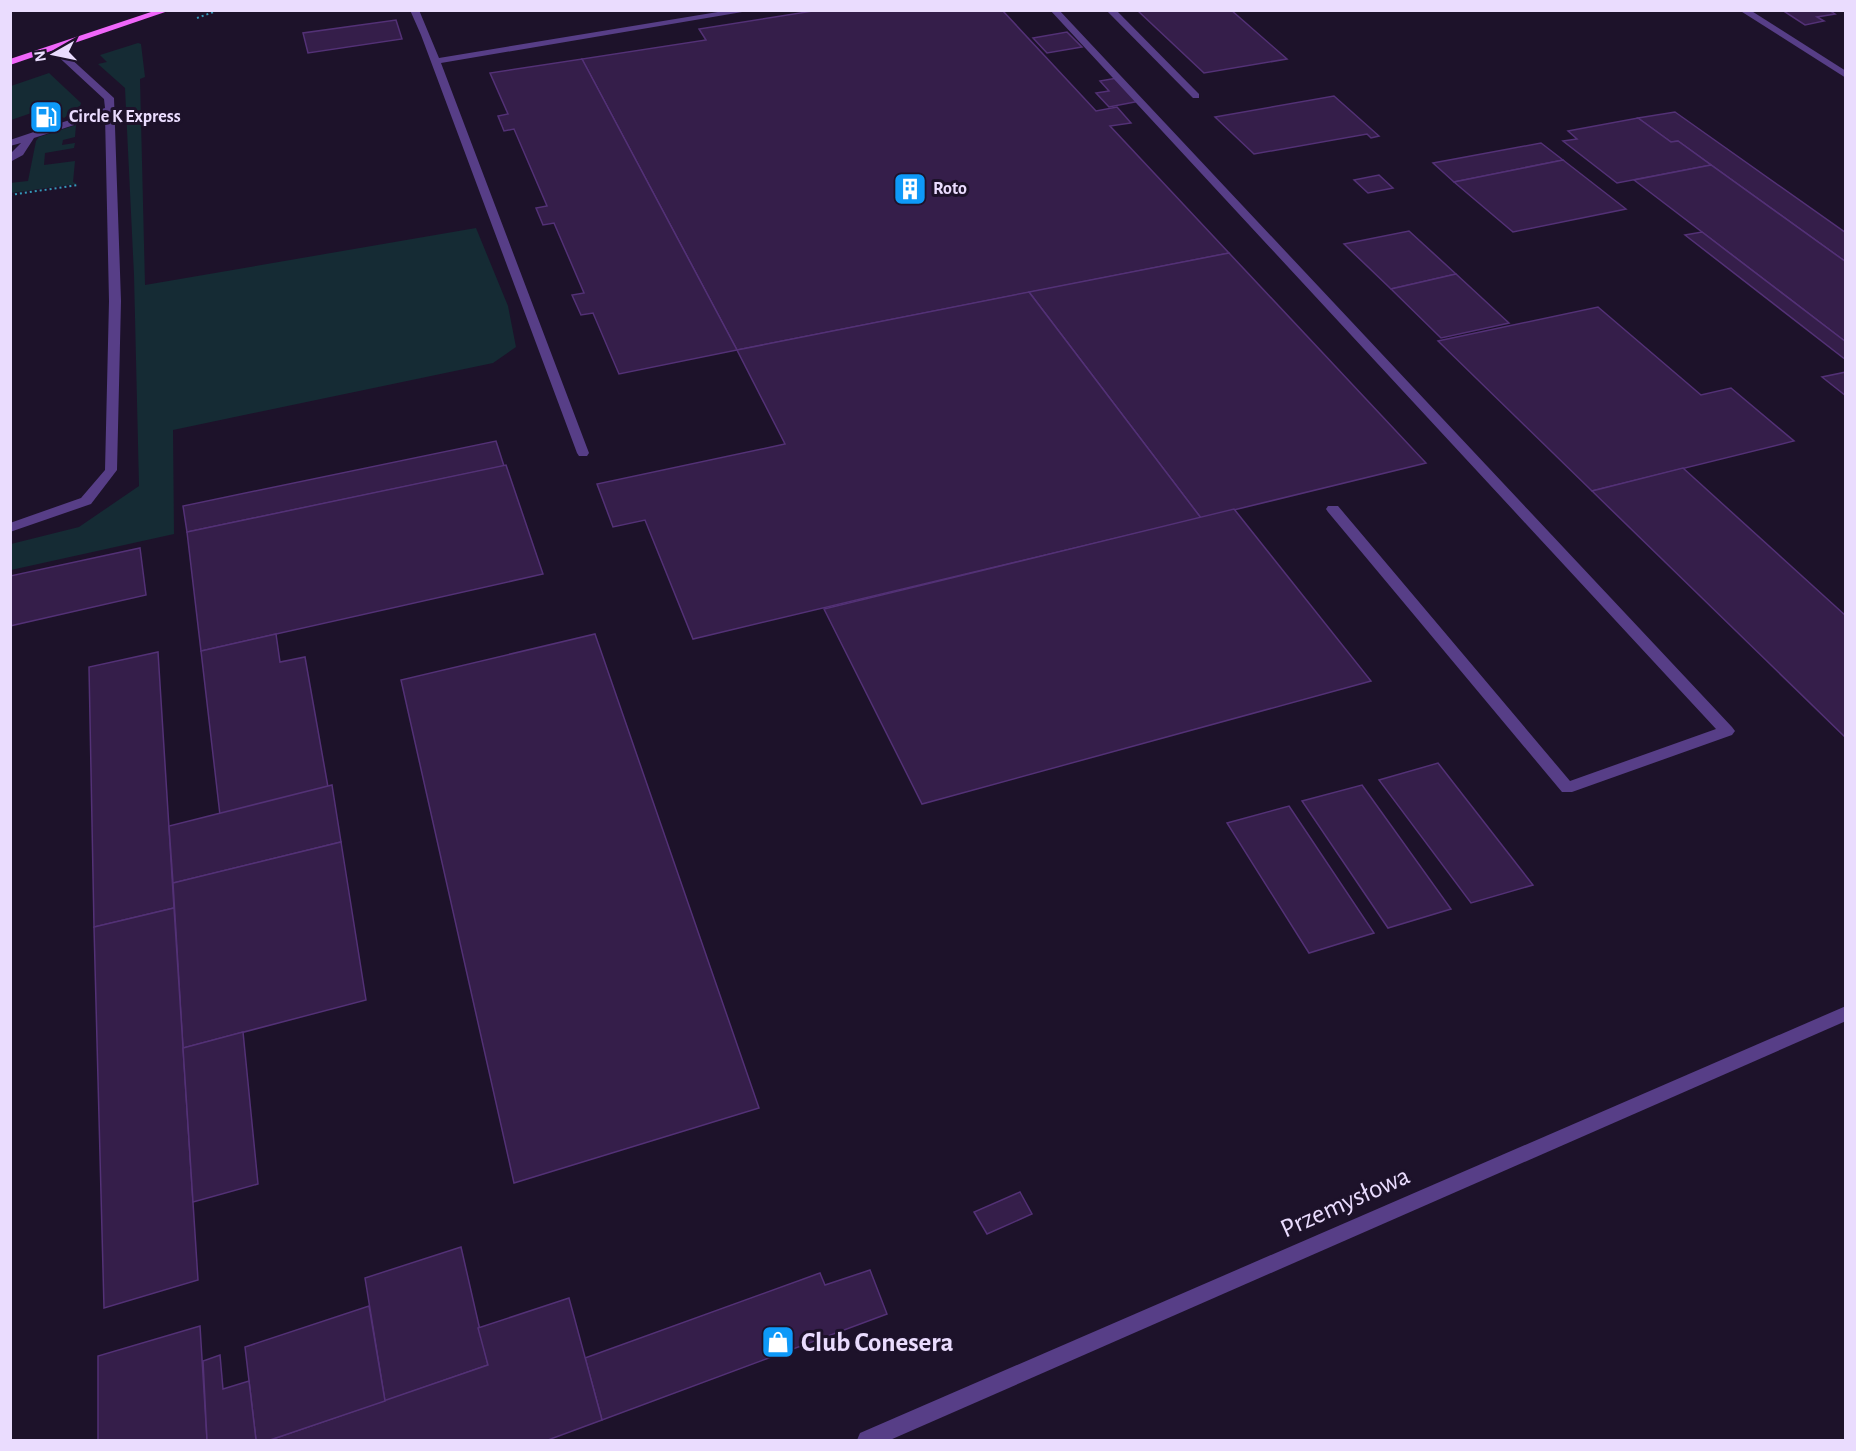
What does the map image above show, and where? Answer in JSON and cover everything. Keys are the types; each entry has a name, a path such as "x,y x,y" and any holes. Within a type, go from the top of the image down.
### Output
{"main road":[{"path":"10,62 167,10"}],"street":[{"path":"414,10 436,61 583,453"},
{"path":"436,61 750,10"},
{"path":"1054,10 1727,731 1567,788 1333,508"},
{"path":"1110,10 1196,96"},
{"path":"1743,10 1845,75"},
{"path":"10,528 86,501 111,470 116,301 109,98 54,48"},
{"path":"10,143 110,110"},
{"path":"10,132 32,134"},
{"path":"10,159 19,153 32,134"},
{"name":"Przemysłowa","path":"867,1440 1845,1013"}],"path":[{"path":"190,21 219,10"},
{"path":"10,195 86,184"}],"shaded area":[{"path":"141,44 145,77 140,79 145,285 476,228 508,306 516,347 493,363 173,430 174,534 11,570 11,544 79,527 139,486 134,275 125,88 98,64 107,62 100,55"},
{"path":"49,73 81,103 80,106 64,118 46,108 11,120 11,86"},
{"path":"76,125 75,137 63,140 62,145 75,143 74,148 45,153 44,165 75,161 73,182 77,184 11,193 10,183 28,181 36,141 39,137"}],"building":[{"name":"Roto","path":"819,10 1002,10 1096,111 1117,107 1131,123 1110,126 1229,253 737,350 582,59 706,40 699,29"},
{"path":"1137,10 1231,10 1287,59 1204,73"},
{"path":"1782,10 1829,10 1835,14 1817,17 1824,21 1805,25"},
{"path":"396,20 402,39 308,53 303,33"},
{"path":"1067,32 1082,47 1047,53 1033,38"},
{"path":"582,59 737,350 619,374 593,313 581,315 572,295 584,293 554,223 543,225 536,208 547,206 514,129 504,131 498,116 508,114 490,73"},
{"path":"1117,78 1140,101 1109,107 1096,93 1109,91 1100,81"},
{"path":"1334,96 1379,136 1371,138 1367,134 1254,154 1215,117"},
{"name":"Circle K Express","path":"48,111 59,119 44,124 33,116"},
{"path":"1675,112 1846,233 1846,262 1678,141 1671,142 1638,118"},
{"path":"1638,118 1671,142 1678,141 1711,165 1617,183 1563,141 1577,139 1568,131"},
{"path":"1541,143 1563,160 1454,182 1433,163"},
{"path":"1563,160 1626,209 1513,232 1454,182"},
{"path":"1711,165 1846,262 1846,342 1634,180"},
{"path":"1379,175 1393,188 1368,193 1354,180"},
{"path":"1409,231 1456,274 1391,289 1344,244"},
{"path":"1702,232 1846,342 1846,360 1685,235"},
{"path":"1229,253 1426,463 1201,518 1029,292"},
{"path":"1456,274 1509,323 1441,338 1391,289"},
{"path":"1029,292 1201,518 693,639 645,520 613,527 597,484 785,444 737,350"},
{"path":"1598,307 1701,395 1731,388 1794,441 1592,491 1438,341"},
{"path":"1846,372 1846,396 1822,377"},
{"path":"496,441 504,466 187,532 183,506"},
{"path":"506,465 543,574 201,651 187,532"},
{"path":"1683,468 1846,616 1846,738 1592,491"},
{"path":"1234,509 1371,681 922,804 824,609"},
{"path":"140,548 146,595 10,626 10,576"},
{"path":"276,634 280,662 305,657 328,787 220,815 201,651"},
{"path":"595,634 759,1108 514,1183 401,680"},
{"path":"158,652 174,908 94,927 89,667"},
{"path":"1438,763 1533,885 1471,903 1379,780"},
{"path":"332,785 341,842 173,883 169,826"},
{"path":"1362,785 1451,909 1388,928 1302,801"},
{"path":"1289,806 1374,933 1309,953 1227,823"},
{"path":"341,842 366,1000 183,1048 173,883"},
{"path":"174,908 198,1280 104,1308 94,927"},
{"path":"243,1032 258,1184 193,1202 183,1048"},
{"path":"1020,1192 1032,1214 987,1234 974,1212"},
{"path":"461,1247 488,1365 385,1401 365,1278"},
{"path":"870,1270 887,1314 602,1420 585,1358 820,1273 825,1285"},
{"path":"569,1298 602,1420 548,1440 270,1440 488,1365 478,1328"},
{"path":"369,1306 385,1401 270,1440 256,1440 245,1347"},
{"path":"200,1326 207,1440 98,1440 98,1356"},
{"path":"220,1355 223,1389 249,1381 256,1440 207,1440 203,1361"}],"place":[{"name":"Circle K Express","path":"46,117"},
{"name":"Roto","path":"910,189"},
{"name":"Club Conesera","path":"778,1342"}]}
